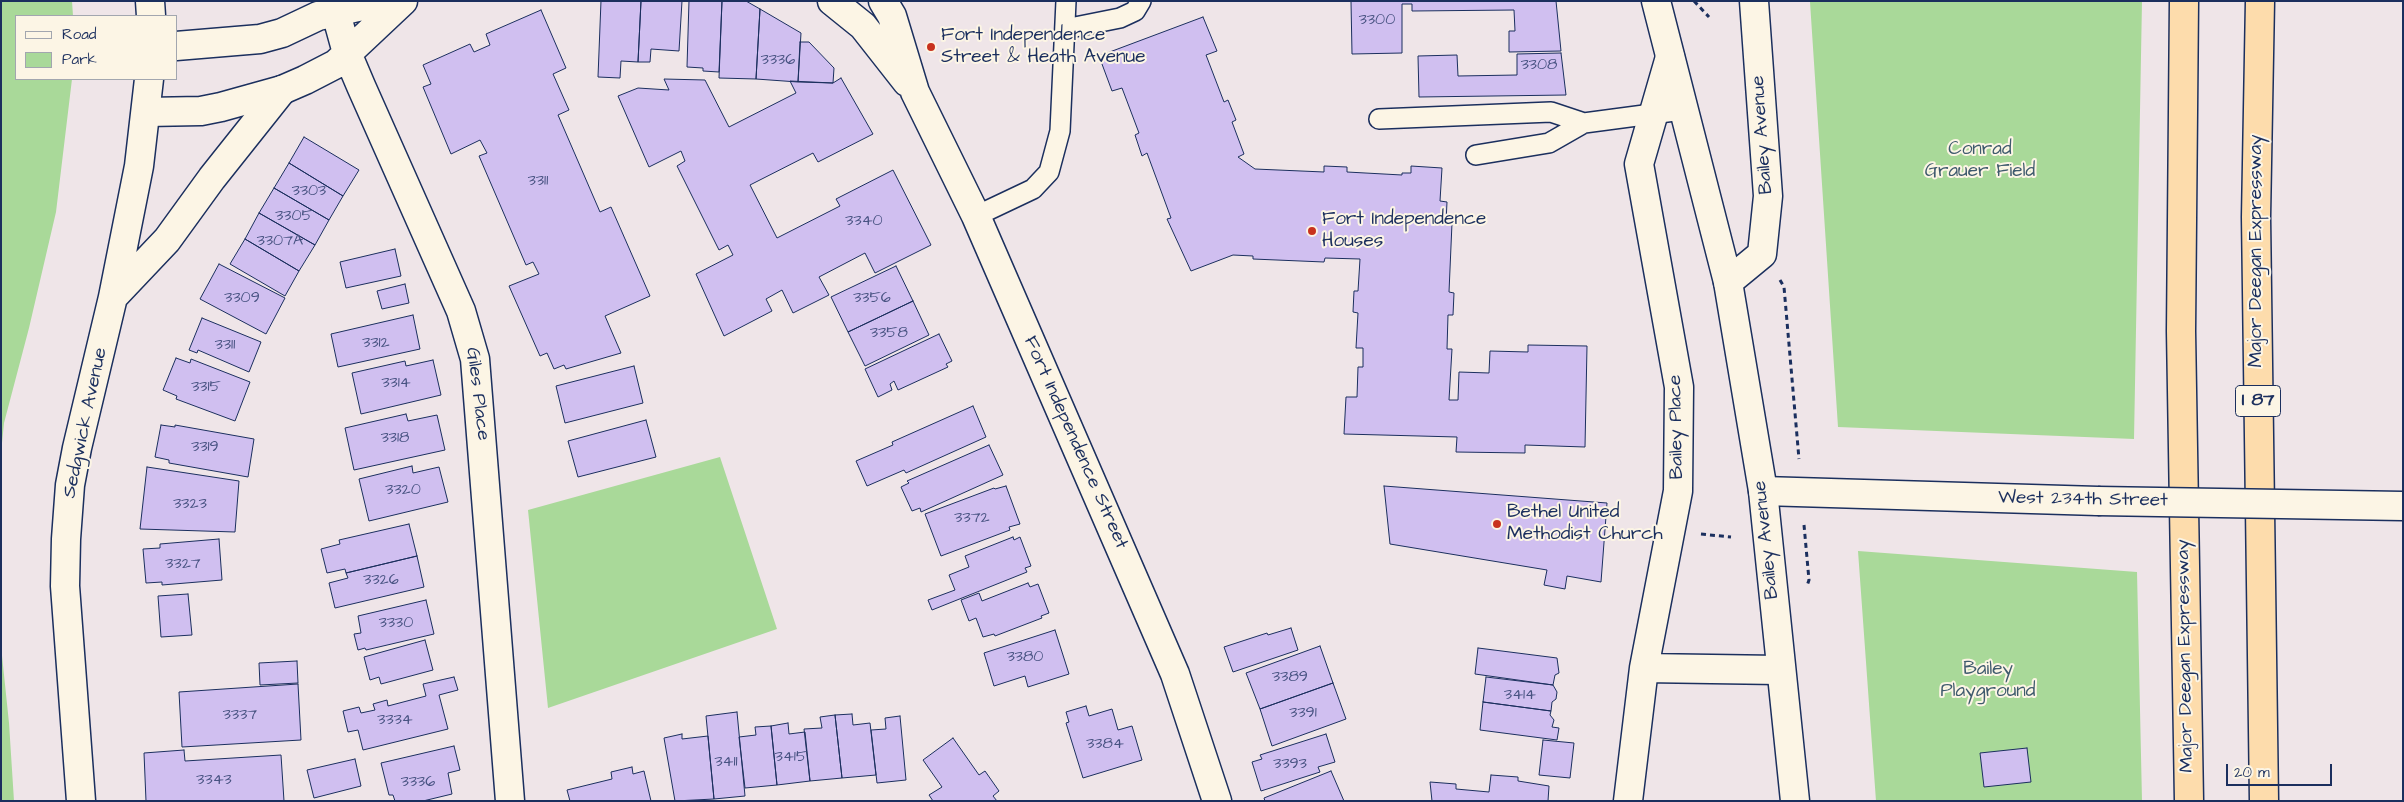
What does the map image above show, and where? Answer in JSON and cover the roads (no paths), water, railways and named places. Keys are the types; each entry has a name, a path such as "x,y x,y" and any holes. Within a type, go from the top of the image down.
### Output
{"highway":[{"name":"Major Deegan Expressway","path":"2184,1 2181,330 2189,801"},
{"name":"Major Deegan Expressway","path":"2260,1 2256,227 2264,801"}],"street":[{"path":"150,1 151,15"},
{"path":"178,46 260,38 282,33 318,16 384,1"},
{"path":"146,112 201,111 282,90 321,73 336,64 403,1"},
{"name":"Fort Independence Street","path":"832,1 863,26 916,92"},
{"name":"Fort Independence Street","path":"883,1 892,16 916,92 976,216 1175,674 1217,801"},
{"name":"Bailey Avenue","path":"1656,1 1682,110 1728,282 1763,491 1779,670 1795,801"},
{"name":"Bailey Avenue","path":"1728,282 1762,254 1768,196 1754,1"},
{"name":"Giles Place","path":"336,13 347,53 451,287 469,334 475,359 510,801"},
{"name":"Bailey Place","path":"1628,801 1644,668 1678,490 1679,387 1639,164 1670,57"},
{"name":"Sedgwick Avenue","path":"81,801 65,586 70,485 113,297 139,166 150,80"},
{"path":"113,297 167,240 212,178 282,90"},
{"name":"West 234th Street","path":"1763,491 2098,501 2403,506"},
{"path":"1644,668 1779,670"}],"lane":[{"path":"976,216 1033,189 1049,172 1060,131 1066,1"},
{"path":"1065,29 1120,18 1135,11 1141,1"},
{"path":"1476,155 1549,143 1584,123 1682,110"},
{"path":"1379,119 1552,112 1584,123"}],"place":[{"name":"Fort Independence Street & Heath Avenue","path":"931,47"},
{"name":"Fort Independence Houses","path":"1312,231"},
{"name":"Bethel United Methodist Church","path":"1497,524"}],"park label":[{"name":"Conrad Grauer Field","path":"1980,161"},
{"name":"Bailey Playground","path":"1988,681"}]}
